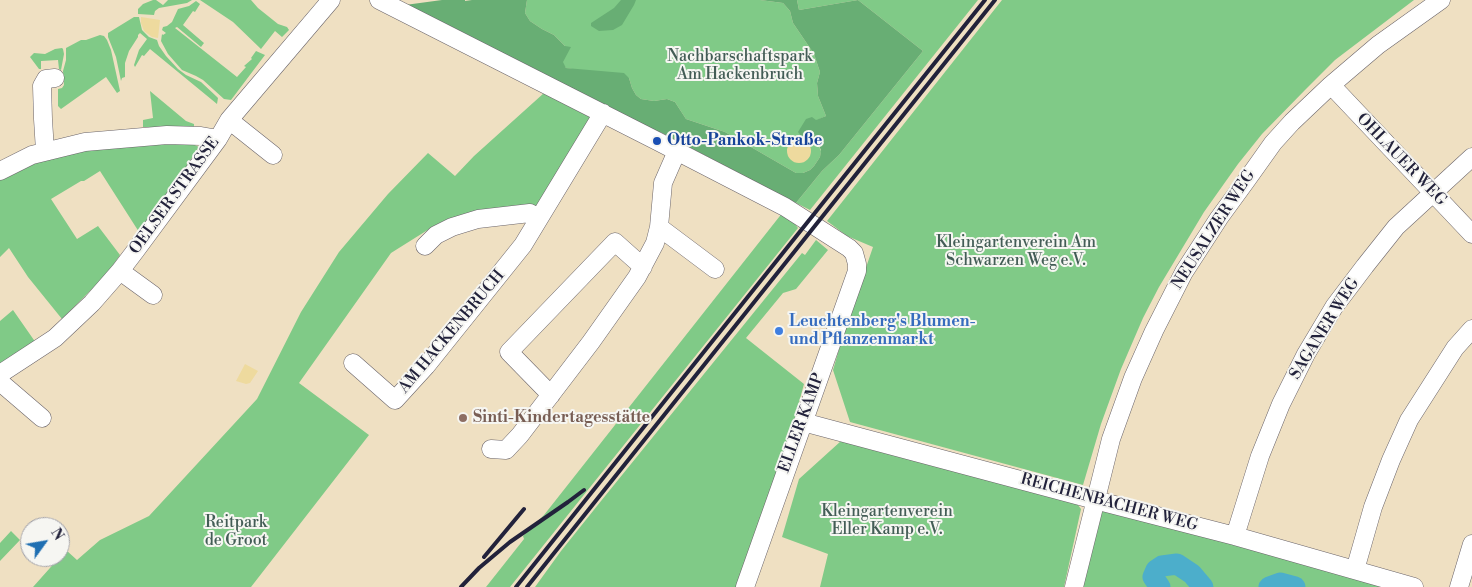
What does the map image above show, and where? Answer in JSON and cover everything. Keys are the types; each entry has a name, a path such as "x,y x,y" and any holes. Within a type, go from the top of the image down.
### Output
{"street":[{"name":"OELSER STRASSE","path":"0,374 55,338 92,303 120,271 230,120 331,0"},
{"path":"380,0 676,151 663,183 656,243 643,267 592,342 506,450 491,449"},
{"name":"NEUSALZER WEG","path":"1074,587 1111,439 1133,378 1184,272 1219,218 1273,143 1292,122 1331,85 1378,45 1441,0"},
{"path":"45,151 42,86 46,78 55,78"},
{"name":"OHLAUER WEG","path":"1331,85 1472,234"},
{"name":"AM HACKENBRUCH","path":"353,363 395,400 426,366 523,245 603,113"},
{"name":"OELSER STRASSE","path":"230,120 273,155"},
{"path":"0,171 45,151 85,142 167,135 201,136 218,139"},
{"name":"ELLER KAMP","path":"676,151 792,211 849,248 856,258 857,271 745,587"},
{"name":"SAGANER WEG","path":"1235,536 1264,448 1281,404 1306,354 1334,308 1396,227 1472,157"},
{"path":"426,246 436,235 452,227 478,219 530,213 539,218"},
{"path":"659,227 716,269"},
{"path":"551,395 509,352 615,242 643,267"},
{"name":"OELSER STRASSE","path":"120,271 153,295"},
{"path":"1355,570 1373,507 1409,420 1455,348 1472,329"},
{"path":"0,382 42,418"},
{"name":"REICHENBACHER WEG","path":"803,422 1235,536 1414,587"},
{"path":"1459,587 1472,544"}],"green space":[{"path":"153,0 163,5 168,0 192,0 187,3 159,8 155,11 154,15 138,14 138,9 143,4"},
{"path":"200,0 251,0 278,24 287,27 289,30 282,37 275,31 261,49 233,22"},
{"path":"442,0 527,0 525,13 530,21 554,35 565,46 571,47 563,62 566,68 624,73 629,78 636,95 641,99 654,101 667,99 675,102 686,119 725,132 796,173 810,170 820,157 821,150 814,138 801,136 798,132 806,119 812,117 816,120 826,116 818,96 817,83 820,72 814,54 793,23 790,11 783,3 760,0 797,0 799,10 858,0 923,51 839,155 822,171 796,203 660,132 658,134 405,5"},
{"name":"Nachbarschaftspark Am Hackenbruch","path":"527,0 760,0 783,3 790,11 793,23 814,54 820,72 817,83 818,96 826,116 815,121 801,136 814,137 821,151 820,157 810,170 796,173 725,132 686,119 675,102 667,99 654,101 641,99 632,88 629,78 566,68 562,63 565,46 554,35 530,21 525,13"},
{"path":"621,0 636,0 622,25 613,30 599,31 591,26 591,23 614,8"},
{"path":"797,0 858,0 799,10"},
{"path":"858,0 978,0 810,210 796,203 822,171 839,155 923,51"},
{"name":"Kleingartenverein Am Schwarzen Weg e.V.","path":"1002,0 1414,0 1335,60 1305,90 1262,134 1204,212 1159,287 1143,318 1121,369 1101,424 1083,485 850,422 833,370 873,247 847,236 827,221"},
{"path":"196,1 200,4 183,25 204,43 201,47 177,27 175,28 237,77 256,51 265,55 231,100 224,99 203,80 182,70 168,54 161,41 162,34 166,33 162,30 163,27 172,22 178,9 189,6"},
{"path":"134,17 139,17 142,30 149,37 157,40 166,56 178,69 201,82 218,98 217,104 150,49 144,56 142,55 135,67 139,50 147,39 140,33 129,51 125,63 125,77 121,81 108,33"},
{"path":"100,35 104,36 107,40 111,50 120,91 117,93 106,77 61,109 58,106 58,89 64,85 63,71 66,60 66,48 81,40"},
{"path":"62,48 64,54 61,70 59,69 58,60 41,61 41,69 39,69 30,57 34,53 45,54"},
{"path":"150,91 186,121 194,124 194,128 143,127 143,120 153,118"},
{"name":"Reitpark de Groot","path":"544,93 598,120 547,201 524,212 434,226 391,253 299,383 369,435 251,587 33,587 51,567 70,567 70,554 77,560 100,540 149,516 257,399 301,312 339,252 388,194 428,153 455,176 474,156"},
{"path":"188,142 199,147 173,187 139,232 100,171 51,199 77,239 98,226 120,255 107,274 62,319 28,277 9,248 0,257 0,177 27,163 85,147"},
{"path":"783,212 798,228 510,587 486,587 524,539 523,536 544,515"},
{"path":"816,240 828,250 796,289 783,293 746,338 804,384 790,436 736,587 535,587 601,501 802,253 805,255"},
{"path":"13,310 36,343 0,365 0,321"},
{"name":"Kleingartenverein Eller Kamp e.V.","path":"841,441 1075,501 1081,509 1064,587 820,587 828,554 782,537 799,479"},
{"path":"1106,508 1405,587 1083,587 1097,515"},
{"path":"11,531 20,540 0,561 0,543"}],"sand":[{"path":"141,17 160,20 158,38 152,37 144,31"},
{"path":"794,139 804,139 811,146 811,156 804,163 794,163 787,156 787,146"},
{"path":"245,364 258,371 250,383 246,384 236,381"}],"waterway":[{"path":"1160,587 1153,577 1156,570 1162,566 1177,564 1192,574 1203,587"},
{"path":"1269,587 1280,583 1295,587"}],"railway":[{"path":"516,587 985,0"},
{"path":"527,587 995,0"},
{"path":"461,587 479,568 510,542 584,490"},
{"path":"484,557 524,509"}],"place":[{"name":"Otto-Pankok-Straße","path":"657,141"},
{"name":"Leuchtenberg's Blumen- und Pflanzenmarkt","path":"779,331"},
{"name":"Sinti-Kindertagesstätte","path":"463,418"}]}
